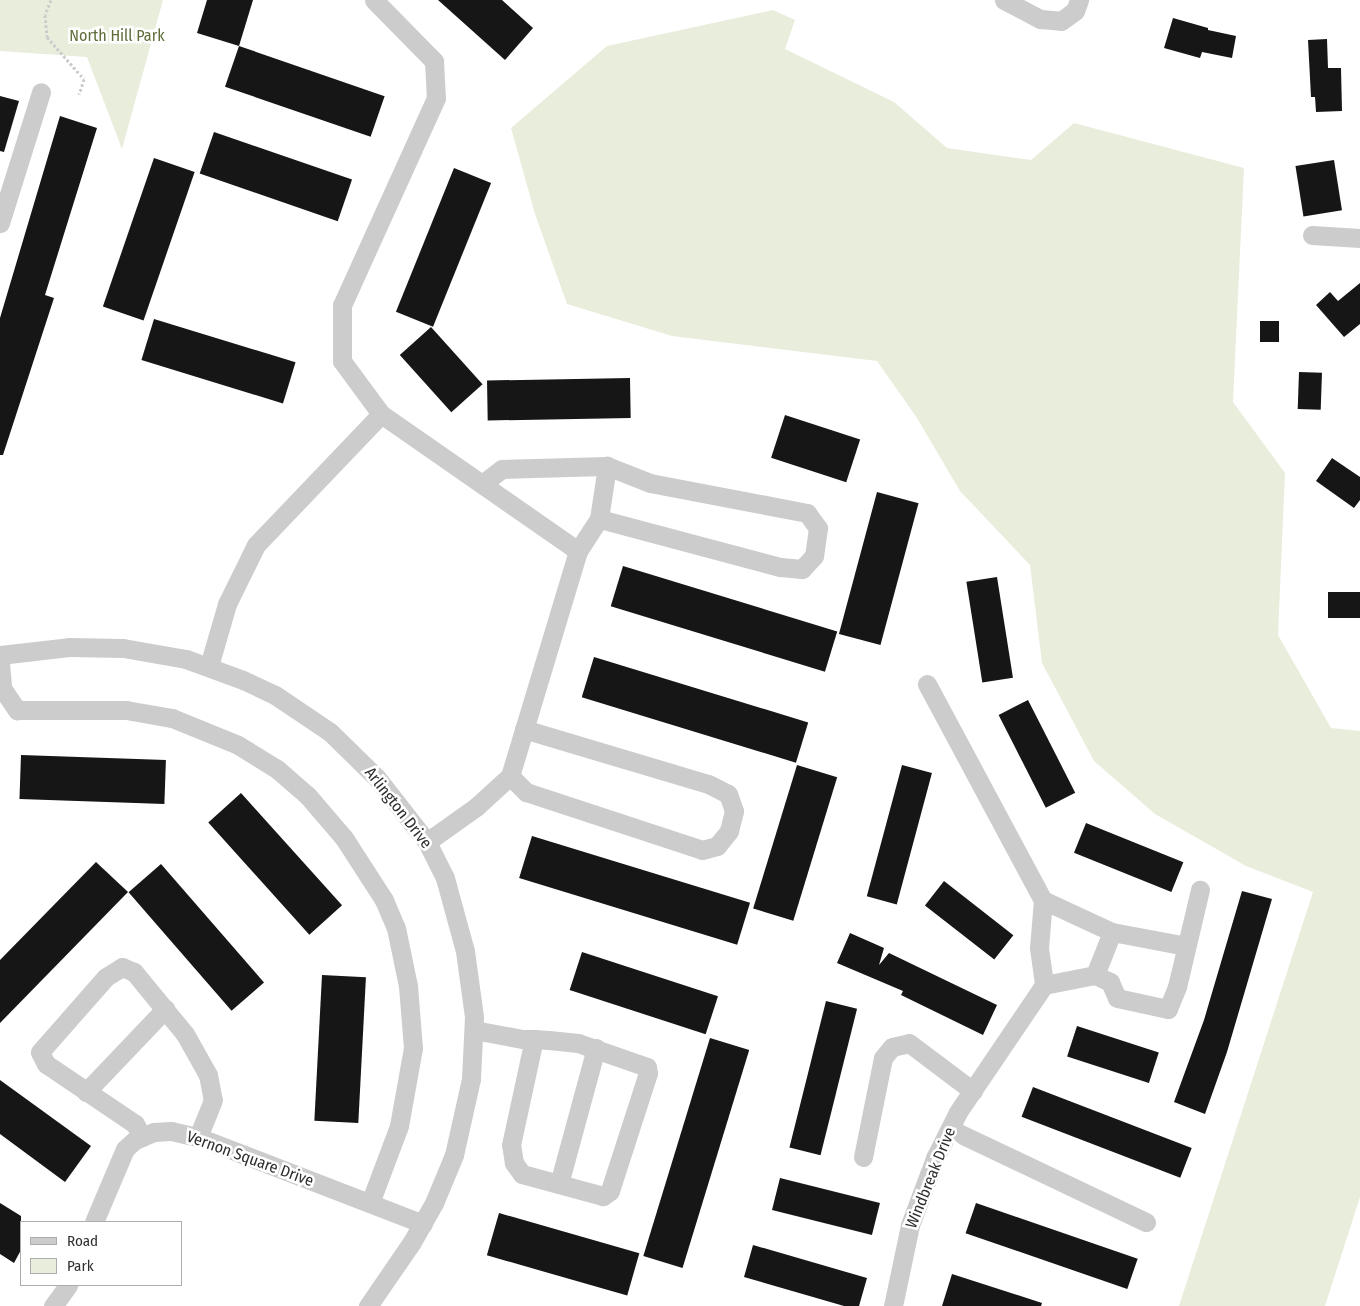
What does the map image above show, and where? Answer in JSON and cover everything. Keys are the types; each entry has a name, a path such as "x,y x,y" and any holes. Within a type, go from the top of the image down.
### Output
{"street":[{"path":"374,0 434,61 436,98 342,304 342,361 381,414 578,551"},
{"path":"1004,0 1040,19 1061,21 1075,11 1079,0"},
{"path":"0,223 42,92"},
{"path":"1312,235 1360,238"},
{"path":"209,666 227,604 256,545 381,414"},
{"path":"482,484 502,469 607,466 650,483 807,513 818,528 814,556 802,569 780,567 598,519"},
{"path":"427,842 476,807 510,776 578,551 598,519 607,466"},
{"name":"Arlington Drive","path":"0,655 69,647 123,648 155,652 209,666 275,695 330,732 377,778 427,842 445,878 465,951 474,1030 471,1079 454,1155 423,1224 368,1306"},
{"path":"0,663 2,688 17,710 126,710 172,718 238,745 277,769 308,796 344,838 384,900 396,928 408,986 413,1048 399,1126 370,1203"},
{"path":"927,684 1044,900 1039,948 1044,985 1095,975 1110,982 1118,998 1168,1009 1177,987 1200,890"},
{"path":"510,776 526,792 702,850 717,846 729,831 734,811 728,794 708,784 524,729"},
{"path":"1044,900 1112,932 1186,946"},
{"path":"1095,975 1112,932"},
{"path":"142,1137 135,1124 46,1064 40,1052 106,977 122,968 134,972 185,1034 208,1075 213,1100 198,1137"},
{"name":"Windbreak Drive","path":"893,1306 910,1226 950,1129 973,1091 1044,985"},
{"path":"86,1092 164,1009"},
{"path":"474,1030 534,1040 578,1043 642,1063 648,1073 610,1191 603,1196 522,1174 514,1163 511,1146 534,1040"},
{"path":"863,1157 883,1058 892,1047 909,1043 973,1091"},
{"path":"559,1184 596,1048"},
{"path":"950,1129 1146,1222"},
{"name":"Vernon Square Drive","path":"94,1221 125,1149 142,1137 154,1132 171,1131 198,1137 423,1224"},
{"path":"53,1306 67,1286"}],"path":[{"path":"51,0 45,15 47,37 84,79 79,94"}],"green space":[{"name":"North Hill Park","path":"0,0 163,0 122,149 87,57 0,51"},
{"path":"773,10 795,20 785,49 894,102 947,148 1031,160 1074,123 1244,168 1233,402 1285,473 1278,635 1331,728 1360,731 1360,1197 1325,1306 1179,1306 1313,892 1246,866 1155,814 1094,761 1042,663 1030,565 960,491 917,418 877,361 672,336 567,304 535,214 511,128 607,46"}],"building":[{"path":"207,0 253,0 239,46 197,33"},
{"path":"438,0 502,0 533,28 505,60"},
{"path":"1173,18 1208,28 1208,30 1236,36 1232,58 1202,52 1200,58 1164,48"},
{"path":"1327,39 1328,68 1341,68 1342,111 1316,112 1315,97 1311,97 1308,40"},
{"path":"239,46 385,96 371,137 225,87"},
{"path":"0,96 19,101 4,152 0,151"},
{"path":"60,116 97,128 45,295 54,298 3,455 0,455 0,318"},
{"path":"214,132 352,180 338,221 200,174"},
{"path":"154,158 195,172 144,320 103,306"},
{"path":"1334,160 1342,210 1303,216 1295,166"},
{"path":"454,168 491,183 433,327 396,312"},
{"path":"1360,283 1360,324 1344,337 1316,305 1330,292 1338,301"},
{"path":"154,319 296,362 283,403 141,360"},
{"path":"1260,321 1279,321 1279,342 1260,342"},
{"path":"431,327 483,384 451,412 400,355"},
{"path":"1299,372 1322,373 1321,410 1298,409"},
{"path":"630,378 631,418 488,420 487,380"},
{"path":"785,415 860,439 846,482 771,458"},
{"path":"1332,458 1360,477 1360,500 1354,508 1316,481"},
{"path":"877,492 919,503 880,645 839,634"},
{"path":"623,566 837,631 825,672 611,606"},
{"path":"997,577 1013,678 982,683 966,582"},
{"path":"1328,592 1360,592 1360,618 1328,618"},
{"path":"594,657 808,722 796,763 582,697"},
{"path":"1028,700 1075,793 1046,808 999,715"},
{"path":"21,755 166,760 164,804 19,799"},
{"path":"797,765 837,777 793,921 753,908"},
{"path":"902,765 932,773 897,904 867,896"},
{"path":"241,793 342,905 309,935 208,822"},
{"path":"1086,823 1183,862 1171,892 1074,853"},
{"path":"532,836 750,903 737,945 519,878"},
{"path":"96,862 128,892 0,1023 0,960"},
{"path":"161,864 264,982 232,1011 129,892"},
{"path":"944,881 1013,935 994,960 925,905"},
{"path":"1242,891 1272,899 1227,1052 1205,1114 1174,1102 1204,1020"},
{"path":"850,933 884,948 879,965 889,953 997,1005 983,1035 901,995 903,991 837,963"},
{"path":"582,952 718,996 706,1034 570,990"},
{"path":"322,975 366,977 358,1123 314,1121"},
{"path":"826,1001 857,1009 821,1155 789,1148"},
{"path":"1077,1026 1159,1053 1149,1083 1067,1056"},
{"path":"710,1038 749,1050 683,1268 643,1256"},
{"path":"0,1080 91,1146 65,1182 0,1134"},
{"path":"1033,1087 1192,1148 1180,1178 1022,1117"},
{"path":"780,1178 880,1203 872,1235 772,1210"},
{"path":"0,1203 21,1216 21,1221 20,1252 14,1263 0,1254"},
{"path":"976,1203 1138,1259 1127,1289 966,1233"},
{"path":"499,1213 639,1253 627,1296 487,1255"},
{"path":"753,1245 867,1278 859,1306 844,1306 744,1277"},
{"path":"952,1274 1042,1303 1041,1306 942,1306"}]}
